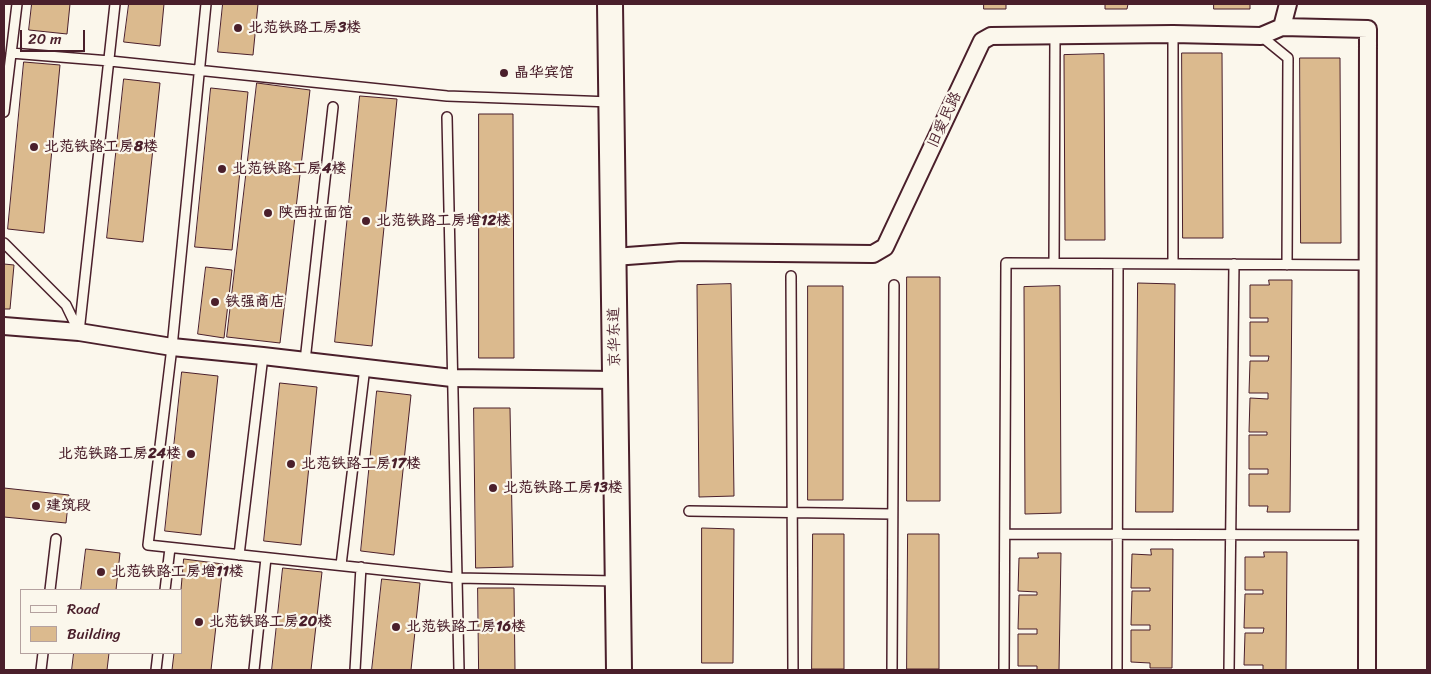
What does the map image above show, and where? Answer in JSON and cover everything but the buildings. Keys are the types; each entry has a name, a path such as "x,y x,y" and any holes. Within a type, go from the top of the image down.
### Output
{"main road":[{"name":"京华东道","path":"610,4 619,670"}],"street":[{"path":"1288,4 1282,26 1368,29 1367,670"},
{"name":"旧爱民路","path":"614,257 680,252 873,254 885,247 982,41 991,36 1055,37 1173,34 1261,36 1282,26"},
{"path":"4,326 80,332 172,347 452,378 616,380"}],"lane":[{"path":"4,112 17,4"},
{"path":"80,332 115,4"},
{"path":"206,4 172,347 148,545 457,578 618,581"},
{"path":"1173,34 1173,264"},
{"path":"1261,36 1288,58 1287,265"},
{"path":"1054,263 1055,37"},
{"path":"11,53 110,61 447,96 611,102"},
{"path":"305,361 333,107"},
{"path":"447,117 459,670"},
{"path":"4,243 66,305 80,332"},
{"path":"1004,670 1006,263 1367,265"},
{"path":"1117,670 1118,264"},
{"path":"1229,670 1234,264"},
{"path":"791,276 792,670"},
{"path":"892,670 894,285"},
{"path":"239,555 263,356"},
{"path":"341,565 365,368"},
{"path":"688,511 892,514"},
{"path":"1005,534 1367,535"},
{"path":"50,589 56,539"},
{"path":"165,589 170,548"},
{"path":"254,670 266,558"},
{"path":"354,670 361,567"},
{"path":"41,670 43,654"},
{"path":"156,670 158,654"}],"place":[{"name":"北范铁路工房3楼","path":"238,28"},
{"name":"晶华宾馆","path":"504,73"},
{"name":"北范铁路工房8楼","path":"34,147"},
{"name":"北范铁路工房4楼","path":"222,169"},
{"name":"陕西拉面馆","path":"268,213"},
{"name":"北范铁路工房增12楼","path":"366,221"},
{"name":"铁强商店","path":"215,302"},
{"name":"北范铁路工房24楼","path":"191,454"},
{"name":"北范铁路工房17楼","path":"291,464"},
{"name":"北范铁路工房13楼","path":"493,488"},
{"name":"建筑段","path":"36,506"},
{"name":"北范铁路工房增11楼","path":"101,572"},
{"name":"北范铁路工房20楼","path":"199,622"},
{"name":"北范铁路工房16楼","path":"396,627"}]}
